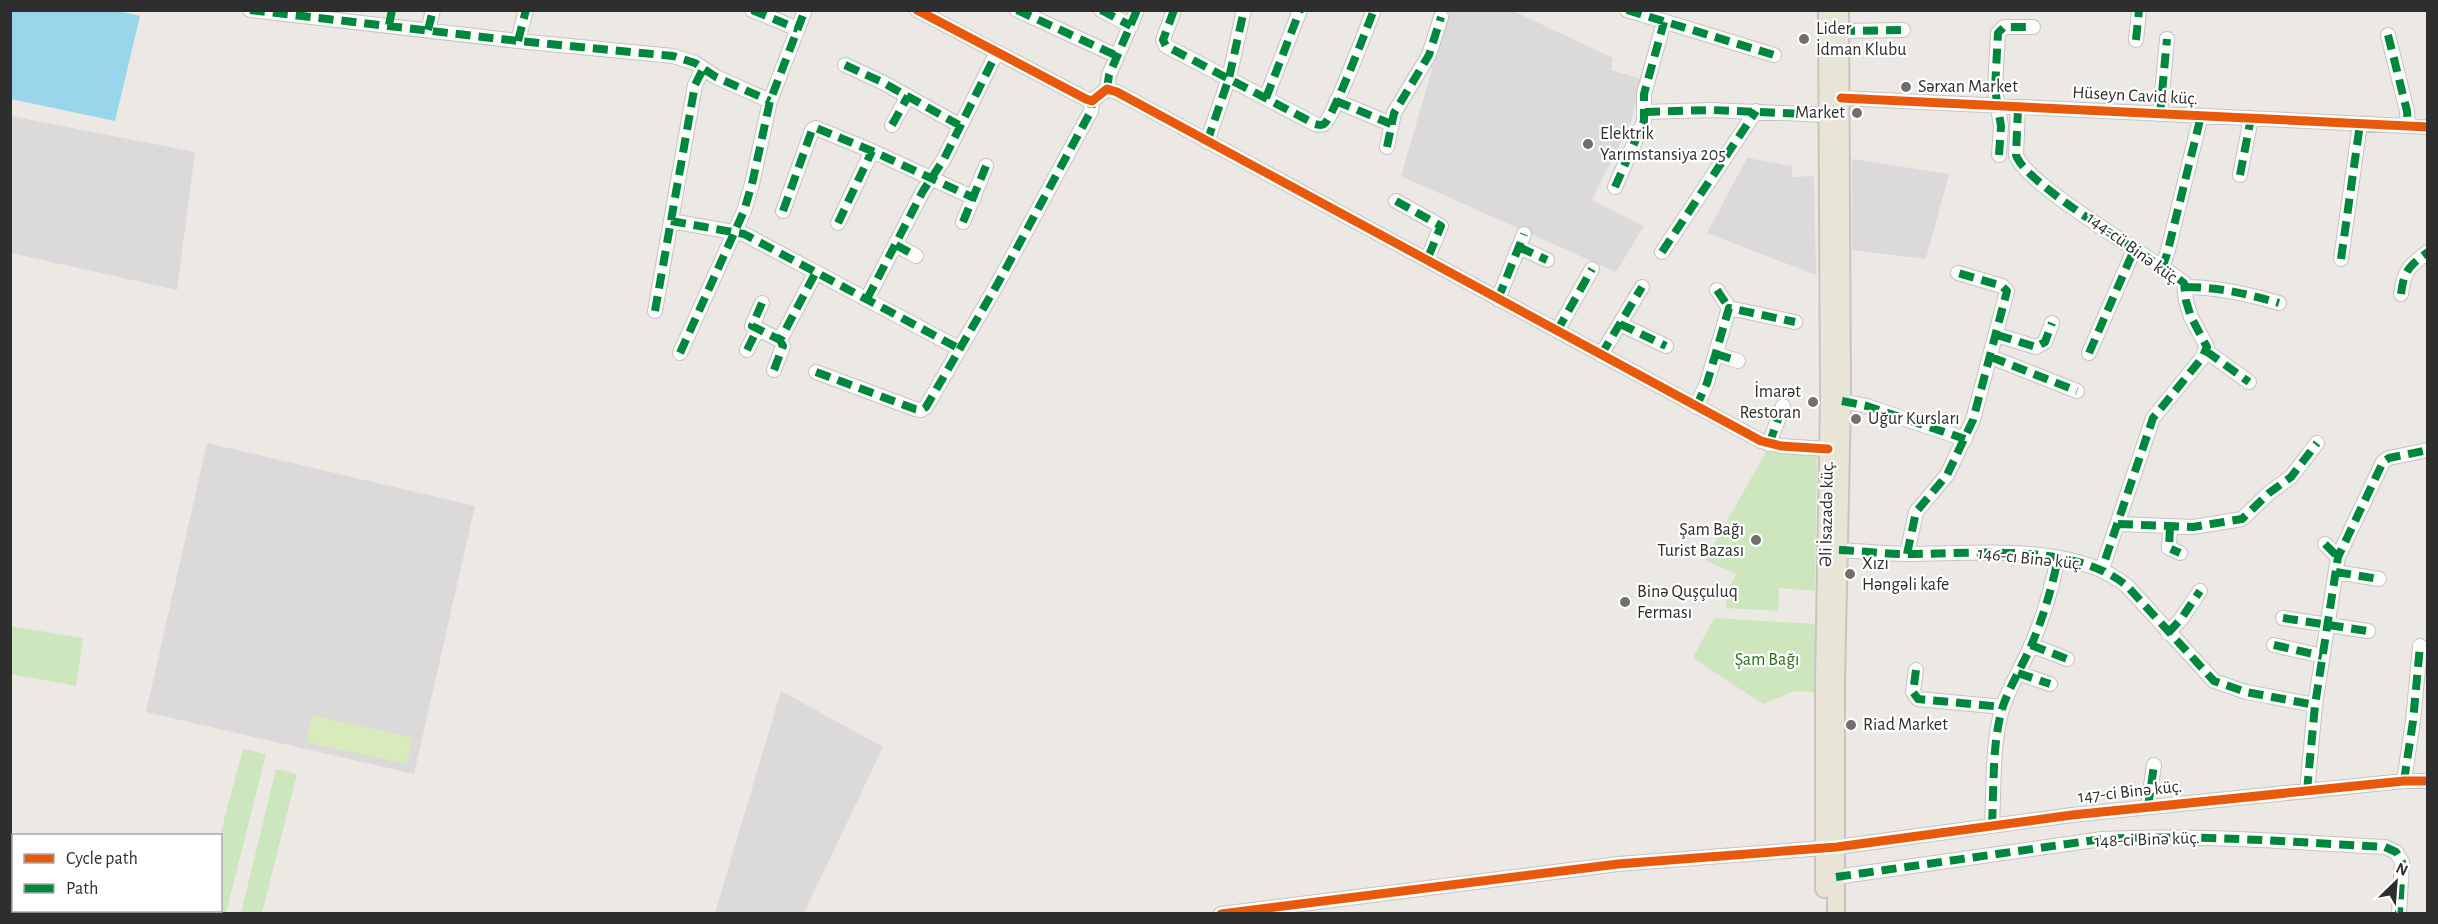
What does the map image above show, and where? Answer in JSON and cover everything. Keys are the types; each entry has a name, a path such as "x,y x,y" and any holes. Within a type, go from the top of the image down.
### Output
{"main road":[{"path":"1827,10 1834,115"},
{"path":"1834,98 1840,10"},
{"name":"Əli İsazadə küç.","path":"1831,848 1824,681 1835,449 1842,402 1834,115"},
{"name":"Əli İsazadə küç.","path":"1825,914 1830,877 1839,550 1835,449 1834,115"},
{"name":"Əli İsazadə küç.","path":"1830,877 1836,914"}],"street":[{"path":"250,10 304,13 518,41 673,56 686,59 770,101"},
{"path":"389,25 393,10"},
{"path":"428,30 433,10"},
{"path":"518,41 526,10"},
{"path":"752,10 798,29"},
{"path":"680,353 736,231 752,184 770,101 805,10"},
{"path":"917,10 1078,96 1092,101"},
{"path":"1017,10 1117,56"},
{"path":"1101,10 1131,26"},
{"path":"816,372 921,410 926,407 1086,122 1092,101 1107,89 1109,75 1137,10"},
{"path":"1174,10 1163,43 1315,124 1321,125 1326,123 1374,10"},
{"path":"1207,142 1229,78 1244,10"},
{"path":"1266,98 1300,10"},
{"path":"1627,10 1774,55"},
{"path":"2136,40 2139,10"},
{"path":"1387,147 1397,105 1429,55 1440,17"},
{"path":"1615,187 1641,132 1645,112 1644,94 1664,22"},
{"path":"1999,155 2001,126 1995,89 2000,29 2033,27"},
{"path":"1840,31 1903,30"},
{"path":"2388,35 2408,111 2409,126"},
{"path":"2160,114 2167,39"},
{"path":"867,299 932,177 944,159 997,52"},
{"path":"845,64 959,125"},
{"path":"655,311 695,85 703,69"},
{"path":"1107,89 1117,92 1770,444 1835,449"},
{"path":"892,125 908,96"},
{"name":"Hüseyn Cavid küç.","path":"1834,98 2427,127"},
{"path":"1336,101 1391,124"},
{"name":"144-cü Binə küç.","path":"2018,108 2016,154 2018,161 2043,185 2184,283 2187,307 2206,342 2206,351"},
{"path":"1645,112 1756,111 1834,115"},
{"path":"1662,252 1756,111"},
{"path":"2162,268 2201,116"},
{"path":"2240,174 2251,118"},
{"path":"2341,259 2360,124"},
{"path":"783,212 813,130 821,128 974,198"},
{"path":"838,223 872,151"},
{"path":"963,222 974,198 978,180 986,166"},
{"path":"1396,201 1441,226 1427,260"},
{"path":"672,221 736,231 960,349"},
{"path":"1498,299 1522,240 1547,260"},
{"path":"896,245 916,256"},
{"path":"2089,353 2134,250"},
{"path":"2402,294 2403,278 2407,269 2427,252"},
{"path":"1557,331 1592,268"},
{"path":"774,370 783,350 780,340 816,272"},
{"path":"1907,554 1916,512 1947,475 1979,404 2007,291 2006,288 1958,273"},
{"path":"1601,354 1642,287"},
{"path":"2186,287 2211,287 2241,292 2279,303"},
{"path":"1717,290 1729,308 1796,322"},
{"path":"762,303 752,326 780,340"},
{"path":"1696,406 1707,383 1729,308"},
{"path":"1997,335 2036,347 2045,342 2052,323"},
{"path":"1620,324 1666,346"},
{"path":"747,350 756,330"},
{"path":"2102,569 2153,418 2206,351 2249,382"},
{"path":"1716,354 1738,362"},
{"path":"1991,357 2077,391"},
{"path":"1842,402 1867,406 1965,439"},
{"path":"1770,444 1783,406"},
{"path":"2118,524 2193,527 2230,522 2247,516 2269,493 2291,477 2317,443"},
{"path":"2307,791 2315,705 2338,557 2383,462 2427,450"},
{"path":"2170,527 2169,548 2180,553"},
{"path":"2325,544 2338,557"},
{"name":"146-cı Binə küç.","path":"1839,550 1907,554 1981,552 2058,558 2087,563 2102,569 2127,586 2214,681 2246,692 2315,705"},
{"path":"1992,824 1997,740 2003,707 2031,645 2050,592 2058,558"},
{"path":"2336,572 2379,579"},
{"path":"2168,633 2181,619 2200,591"},
{"path":"2283,618 2368,631"},
{"path":"2031,645 2067,659"},
{"path":"2274,645 2322,656"},
{"path":"2404,781 2413,721 2420,646"},
{"path":"1916,670 1913,692 1918,699 2003,707"},
{"path":"2018,673 2050,684"},
{"path":"2148,807 2154,765"},
{"name":"147-ci Binə küç.","path":"1221,914 1618,864 1831,848 1992,824 2404,781 2427,782"},
{"name":"148-ci Binə küç.","path":"1830,877 2102,839 2186,836 2385,847 2396,852 2402,862 2399,914"}],"shaded area":[{"name":"Elektrik Yarımstansiya 205","path":"1449,11 1513,11 1613,58 1611,70 1641,79 1631,122 1592,200 1644,226 1616,272 1401,176"},
{"path":"11,116 195,152 177,290 11,253"},
{"path":"1747,158 1792,166 1792,177 1814,176 1816,275 1707,233"},
{"path":"1852,159 1949,174 1926,259 1852,250"},
{"path":"207,443 475,506 414,774 146,712"},
{"path":"781,691 883,747 804,913 715,913"}],"green space":[{"path":"1766,452 1817,456 1815,591 1779,588 1778,611 1726,608 1726,595 1736,574 1705,560"},
{"name":"Şam Bağı","path":"1714,618 1816,624 1814,692 1795,691 1763,704 1693,658"},
{"path":"10,626 83,638 76,686 11,674"},
{"path":"312,715 413,738 407,764 306,742"},
{"path":"243,749 266,754 226,913 200,913 222,912 220,834"},
{"path":"276,769 297,774 262,913 241,913"}],"water":[{"path":"114,10 140,16 115,121 11,99 11,11"}],"marked path":[{"path":"250,10 518,41 673,56 695,63 716,77 770,101"},
{"path":"389,25 392,10"},
{"path":"428,30 433,10"},
{"path":"518,41 526,10"},
{"path":"752,10 798,29"},
{"path":"680,353 744,211 770,101 805,10"},
{"path":"1017,10 1117,56"},
{"path":"1101,10 1131,26"},
{"path":"1107,89 1109,75 1137,10"},
{"path":"1174,10 1163,40 1166,46 1315,124 1321,125 1324,124 1335,106 1374,10"},
{"path":"1207,142 1229,78 1244,10"},
{"path":"1266,98 1300,10"},
{"path":"1627,10 1774,55"},
{"path":"2136,40 2139,10"},
{"path":"1387,147 1394,113 1429,55 1441,17"},
{"path":"1615,187 1644,121 1644,94 1664,22"},
{"path":"1999,155 2001,126 1995,89 1998,33 2004,27 2033,27"},
{"path":"1840,31 1903,30"},
{"path":"2388,35 2407,111 2408,126"},
{"path":"2160,114 2167,39"},
{"path":"867,299 923,191 944,159 997,52"},
{"path":"845,65 882,82 959,125"},
{"path":"655,311 695,85 703,69"},
{"path":"892,125 908,96"},
{"path":"816,372 915,409 921,410 926,407 998,283 1091,111 1092,101"},
{"path":"1336,101 1391,124"},
{"path":"2018,108 2016,155 2025,168 2065,202 2184,283 2191,317 2207,347 2202,358 2153,418 2102,569"},
{"path":"1645,112 1711,110 1828,115"},
{"path":"1662,252 1756,111"},
{"path":"2162,268 2201,116"},
{"path":"2240,175 2251,118"},
{"path":"2341,259 2360,124"},
{"path":"783,211 812,130 816,128 974,198"},
{"path":"838,223 872,151"},
{"path":"963,222 986,166"},
{"path":"1396,201 1441,226 1427,260"},
{"path":"671,221 744,234 960,349"},
{"path":"1498,299 1524,234"},
{"path":"896,245 916,256"},
{"path":"1519,247 1547,260"},
{"path":"2089,353 2134,250"},
{"path":"2401,294 2408,269 2428,252"},
{"path":"1557,331 1592,269"},
{"path":"762,303 752,326 780,340 816,272"},
{"path":"1907,554 1916,512 1947,475 1973,420 2007,291 2002,286 1958,273"},
{"path":"1601,355 1642,287"},
{"path":"2186,287 2210,288 2279,303"},
{"path":"1717,290 1729,308"},
{"path":"1696,407 1707,383 1729,308 1795,322"},
{"path":"1997,335 2036,347 2045,342 2052,323"},
{"path":"1620,324 1666,346"},
{"path":"747,350 757,330"},
{"path":"774,370 783,346 780,340"},
{"path":"2206,351 2249,382"},
{"path":"1716,354 1738,361"},
{"path":"1991,357 2077,391"},
{"path":"1842,401 1867,406 1965,439"},
{"path":"1769,444 1783,406"},
{"path":"2118,524 2193,527 2242,519 2269,493 2291,477 2317,443"},
{"path":"2307,791 2315,705 2338,557 2383,462 2389,458 2428,450"},
{"path":"2170,527 2169,548 2180,553"},
{"path":"2325,544 2338,557"},
{"path":"1839,550 1899,554 2022,553 2080,562 2105,572 2127,586 2214,681 2246,692 2315,705"},
{"path":"1992,824 1995,751 2002,709 2039,625 2058,558"},
{"path":"2336,572 2379,579"},
{"path":"2168,633 2181,619 2200,591"},
{"path":"2283,618 2368,631"},
{"path":"2031,645 2067,659"},
{"path":"2274,645 2322,656"},
{"path":"2404,781 2413,721 2420,646"},
{"path":"1916,670 1913,692 1918,699 2003,707"},
{"path":"2018,673 2050,684"},
{"path":"2148,807 2154,765"},
{"path":"1836,877 2102,839 2208,838 2385,847 2396,852 2402,862 2399,914"}],"cycle path":[{"path":"917,10 1086,99 1092,101 1107,89 1117,92 1761,441 1781,446 1828,449"},
{"path":"1841,98 2428,127"},
{"path":"1221,914 1618,864 1837,847 2072,815 2404,781 2428,781"}],"place":[{"name":"Lider İdman Klubu","path":"1804,39"},
{"name":"Sərxan Market","path":"1906,87"},
{"name":"Market","path":"1857,113"},
{"name":"Elektrik Yarımstansiya 205","path":"1588,144"},
{"name":"İmarət Restoran","path":"1813,402"},
{"name":"Uğur Kursları","path":"1856,419"},
{"name":"Şam Bağı Turist Bazası","path":"1756,540"},
{"name":"Xızı Həngəli kafe","path":"1850,574"},
{"name":"Binə Quşçuluq Ferması","path":"1625,602"},
{"name":"Riad Market","path":"1851,725"}]}
